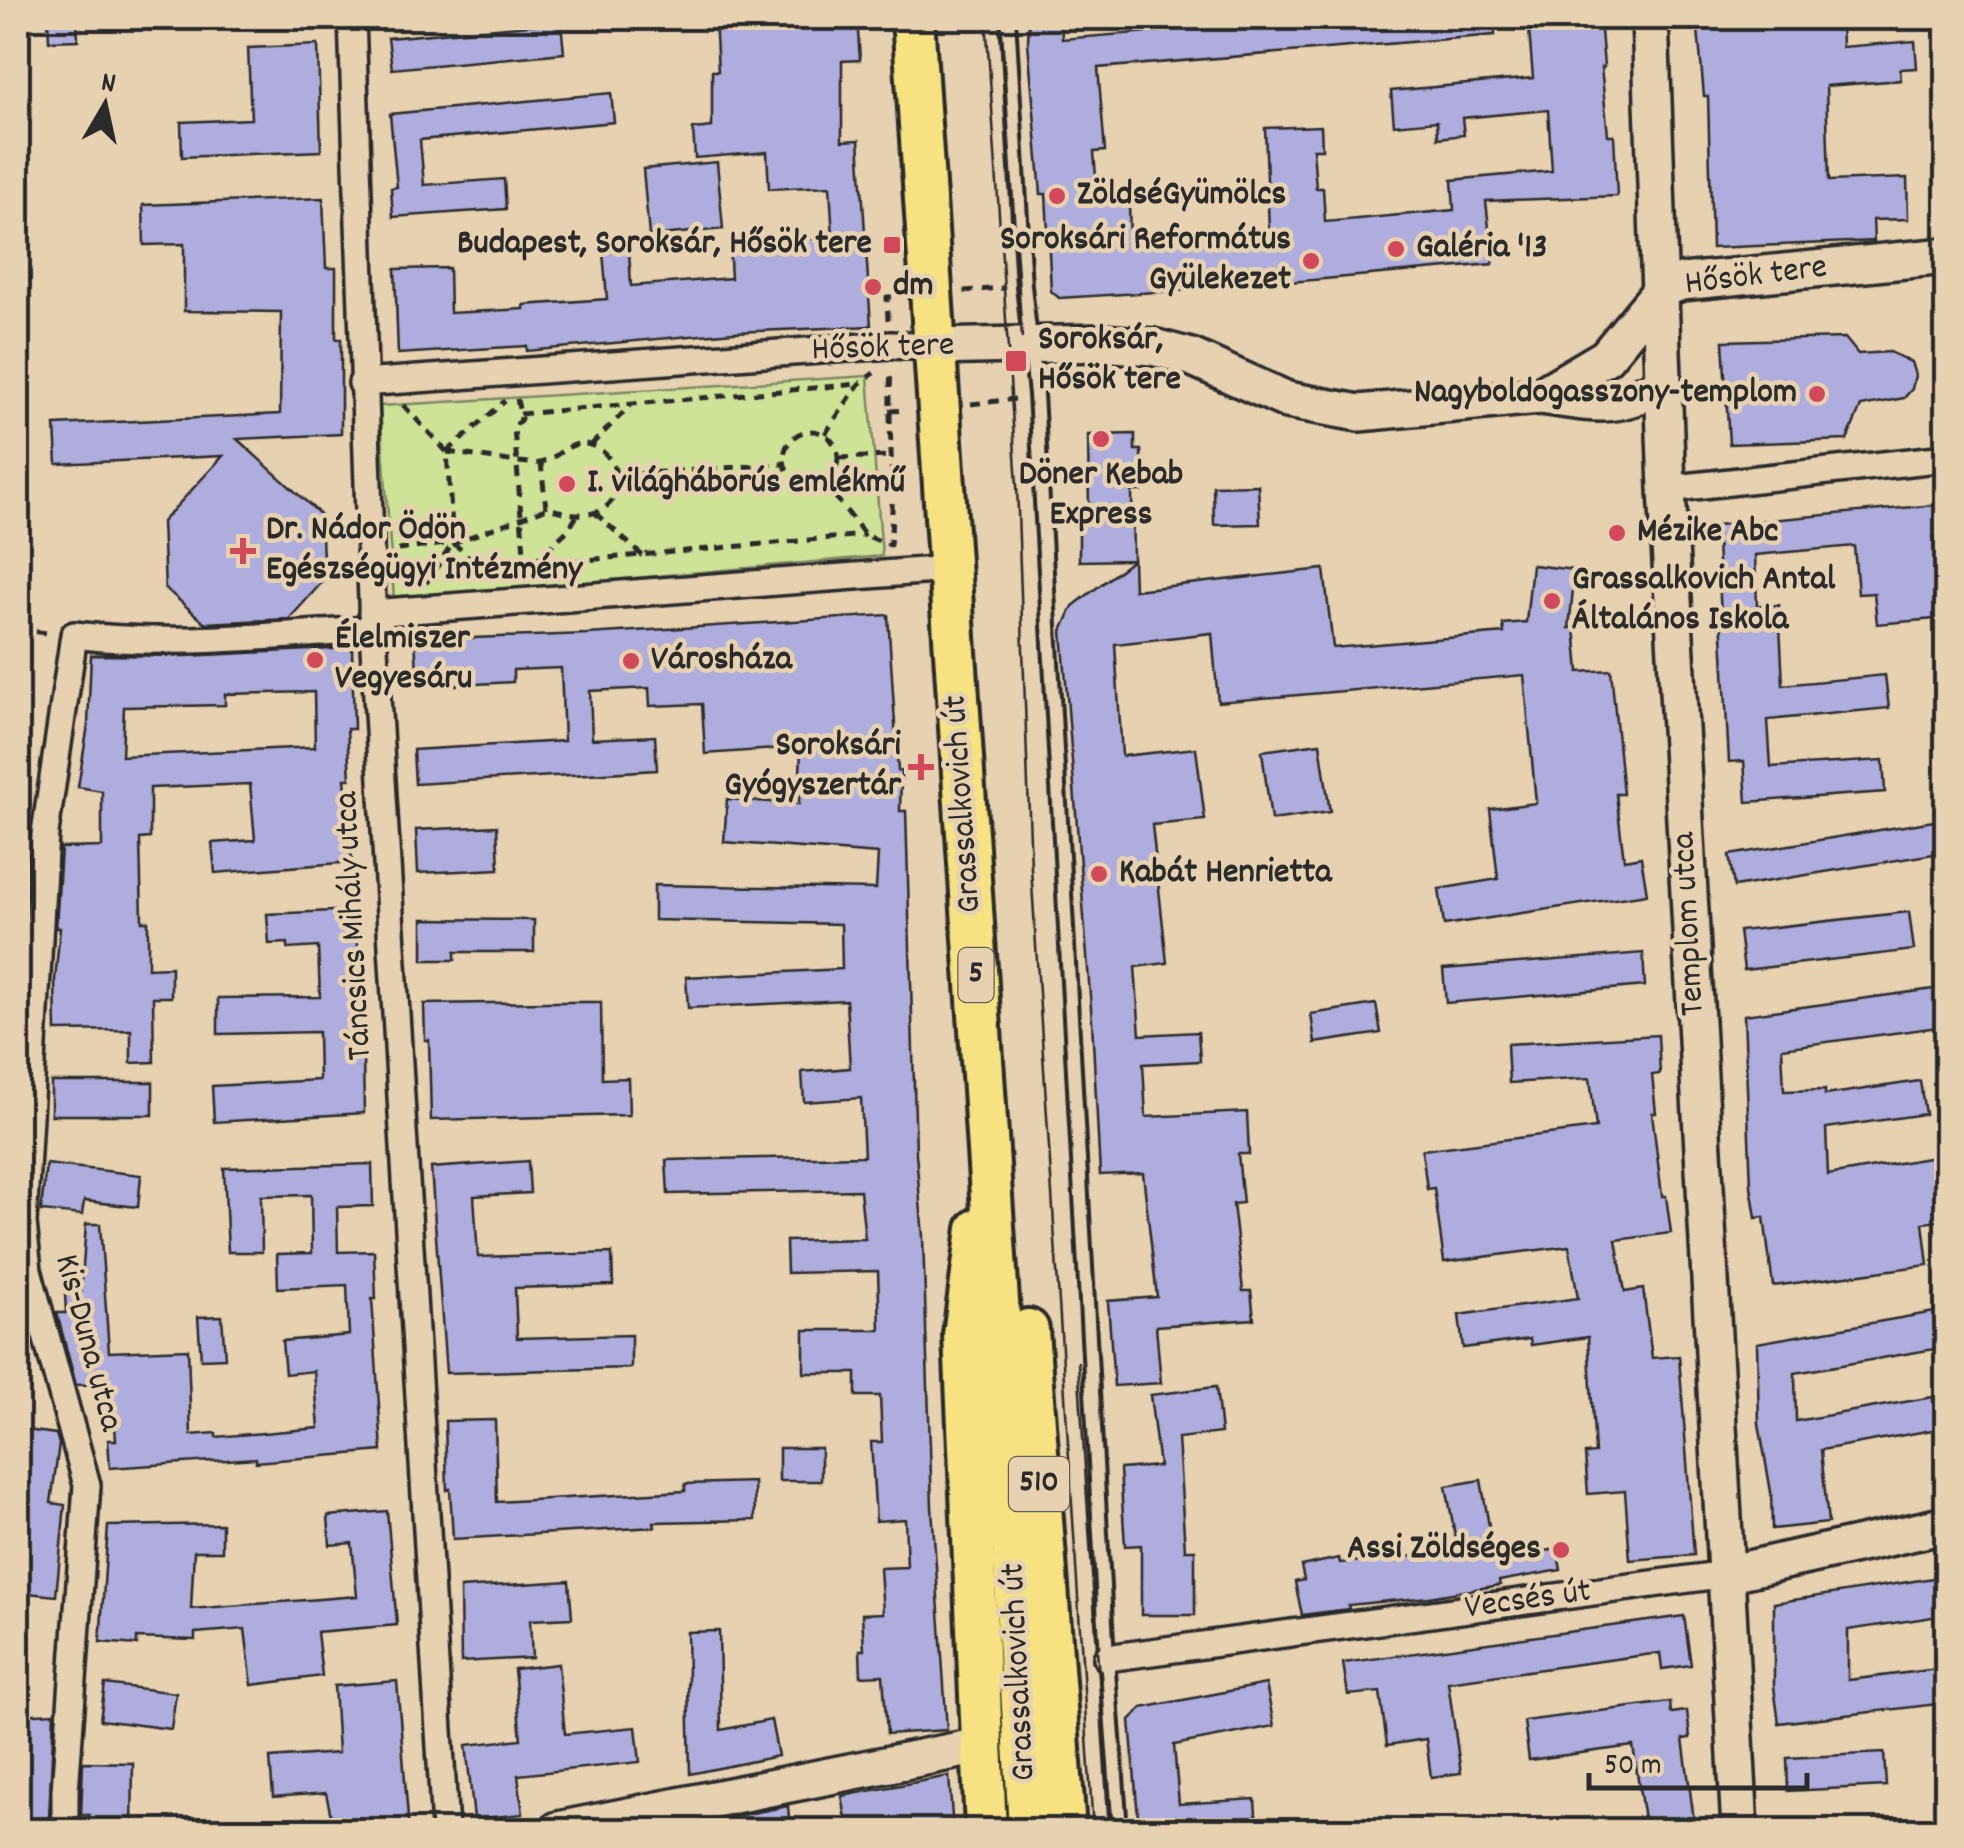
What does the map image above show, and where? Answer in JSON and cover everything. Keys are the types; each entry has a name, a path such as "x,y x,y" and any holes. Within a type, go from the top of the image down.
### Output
{"main road":[{"name":"Grassalkovich út","path":"913,18 988,1141 1029,1830"},
{"name":"510","path":"986,1830 964,1335 988,1141"},
{"name":"510","path":"988,1141 1018,1263 1028,1328 1065,1830"}],"street":[{"name":"Táncsics Mihály utca","path":"352,18 372,621 445,1830"},
{"name":"Templom utca","path":"1650,18 1667,489 1740,1830"},
{"name":"Hősök tere","path":"362,384 891,346 1102,343 1153,347 1191,357 1286,400 1359,413 1540,396 1606,357 1662,290 1682,282 1946,256"},
{"path":"1540,396 1606,404 1623,402 1663,385"},
{"path":"1667,489 1946,458"},
{"path":"372,621 407,610 948,569"},
{"name":"Kis-Duna utca","path":"65,1830 87,1486 28,1270 23,1223 45,833 74,635 116,640 197,639 372,621"},
{"name":"Vecsés út","path":"1107,1658 1726,1574 1946,1525"},
{"path":"558,1830 980,1746"}],"lane":[{"path":"1008,18 1036,394 1120,1830"}],"path":[{"path":"484,568 865,535 890,545 894,506 889,456 892,360 859,384 825,434"},
{"path":"520,414 859,384"},
{"path":"447,452 515,392 521,419 514,428 516,460 528,565"},
{"path":"394,396 447,452 453,543 407,610"},
{"path":"591,445 632,404"},
{"path":"804,431 825,434 835,444 838,458 835,472 824,482 808,485 792,478 783,464 787,443 804,431"},
{"path":"370,554 453,543 546,508 594,514 608,505 617,491 618,475 609,456 591,445 569,446 541,463 447,452"},
{"path":"838,458 889,456"},
{"path":"541,463 546,508"},
{"path":"618,475 783,464"},
{"path":"824,482 865,535"},
{"path":"528,565 569,529 578,514"},
{"path":"594,514 644,556"},
{"path":"453,543 520,602"}],"green space":[{"path":"868,376 882,556 394,599 380,406"}],"building":[{"path":"48,18 77,18 78,40 49,41"},
{"path":"715,18 857,18 860,60 842,61 842,141 859,140 871,326 734,332 527,351 527,346 398,354 395,269 449,268 450,313 524,309 524,305 607,299 603,252 629,250 631,286 731,278 729,242 833,238 830,186 769,189 767,152 695,158 693,129 712,127 712,71 718,71"},
{"path":"1029,18 1061,18 1062,39 1322,18 1494,18 1495,35 1098,68 1105,151 1094,152 1098,202 1129,201 1130,239 1269,230 1265,128 1321,126 1322,149 1313,149 1316,188 1323,188 1325,222 1454,210 1452,180 1552,171 1548,110 1462,118 1464,135 1438,138 1437,121 1394,125 1391,91 1533,78 1528,18 1600,18 1601,67 1608,135 1614,135 1617,196 1486,201 1493,264 1059,298 1051,291"},
{"path":"1697,18 1841,18 1842,47 1915,41 1917,68 1900,69 1901,80 1826,86 1829,181 1907,178 1908,219 1873,220 1874,241 1712,248 1708,96 1704,96"},
{"path":"561,22 564,53 392,69 388,38"},
{"path":"318,45 321,151 182,157 181,122 251,119 248,48"},
{"path":"611,93 614,122 420,140 424,185 504,179 506,209 393,217 391,188 397,187 390,114"},
{"path":"717,162 723,229 649,236 643,169"},
{"path":"323,198 326,268 336,268 341,434 237,439 321,515 324,580 289,619 205,623 165,588 162,522 223,456 57,464 55,425 280,414 281,312 184,311 184,244 144,245 143,205"},
{"name":"Nagyboldogasszony-templom","path":"1845,338 1858,354 1890,352 1911,362 1915,375 1912,389 1904,398 1861,406 1847,440 1729,444 1723,341"},
{"path":"1135,434 1135,450 1141,450 1142,491 1132,491 1133,560 1079,561 1079,511 1089,511 1088,435"},
{"path":"1258,485 1260,524 1214,525 1213,486"},
{"path":"1946,504 1946,537 1934,538 1939,585 1946,583 1946,618 1877,624 1874,593 1858,594 1854,546 1755,555 1757,606 1779,605 1783,685 1885,675 1889,708 1768,720 1771,767 1883,760 1885,792 1747,802 1744,761 1729,762 1716,525"},
{"path":"1133,560 1134,590 1324,569 1333,648 1504,633 1503,624 1526,622 1532,565 1575,570 1569,628 1575,627 1579,672 1611,670 1623,794 1616,794 1624,860 1641,857 1647,894 1444,925 1439,889 1498,879 1490,809 1536,803 1524,675 1218,702 1212,633 1115,644 1122,756 1196,748 1205,820 1152,825 1167,963 1135,967 1140,1035 1198,1032 1200,1061 1143,1064 1146,1117 1247,1112 1249,1154 1238,1154 1243,1203 1233,1204 1243,1291 1251,1291 1254,1319 1156,1326 1161,1383 1114,1386 1108,1301 1157,1297 1143,1173 1100,1175 1062,631 1073,606"},
{"path":"888,615 901,771 900,811 906,811 916,1153 923,1237 932,1507 947,1730 887,1734 883,1675 861,1676 860,1650 864,1650 862,1614 883,1613 880,1568 907,1567 905,1519 876,1521 871,1442 882,1442 880,1396 856,1396 856,1373 804,1373 804,1330 880,1330 878,1271 787,1273 786,1241 865,1239 860,1190 668,1194 666,1160 864,1156 861,1098 804,1102 802,1072 850,1068 846,1000 688,1008 686,977 842,969 841,924 654,920 654,885 876,889 878,854 724,842 727,799 799,804 801,747 705,754 702,704 650,706 649,688 590,691 592,739 655,736 657,770 415,784 413,750 564,741 561,668 513,670 513,682 418,687 415,640 587,634"},
{"path":"352,648 354,729 347,729 350,779 345,779 352,862 215,873 212,843 255,840 250,784 150,788 150,838 140,839 142,921 148,921 148,968 171,967 171,997 153,997 154,1062 131,1063 131,1030 56,1031 61,848 102,847 102,791 78,787 88,725 91,655 186,656","holes":["314,692 315,747 122,756 124,707 225,705 225,694"]},
{"path":"1320,743 1330,812 1271,820 1262,751"},
{"path":"1946,819 1946,852 1734,887 1729,855"},
{"path":"497,826 499,869 418,873 416,830"},
{"path":"18,852 28,853 24,926 18,925"},
{"path":"355,910 362,997 364,1113 214,1122 212,1086 319,1080 318,1032 218,1034 218,998 320,997 318,947 288,949 288,943 269,944 267,914"},
{"path":"1909,912 1914,950 1744,970 1739,931"},
{"path":"423,919 534,920 534,952 455,952 455,960 423,960"},
{"path":"1643,953 1645,986 1446,1003 1443,969"},
{"path":"1941,988 1946,1026 1782,1048 1784,1091 1825,1090 1825,1095 1920,1081 1925,1114 1826,1128 1828,1175 1946,1155 1946,1220 1923,1223 1928,1265 1773,1286 1764,1217 1756,1218 1751,1186 1744,1015"},
{"path":"601,1002 602,1079 628,1078 629,1115 431,1120 424,1004"},
{"path":"1376,1004 1381,1033 1315,1043 1311,1014"},
{"path":"1658,1035 1660,1074 1652,1075 1656,1113 1652,1113 1662,1196 1666,1196 1671,1233 1616,1240 1625,1292 1643,1289 1652,1358 1679,1356 1694,1555 1630,1560 1625,1491 1588,1494 1585,1454 1595,1453 1588,1337 1531,1345 1530,1339 1463,1348 1459,1315 1578,1298 1569,1246 1444,1262 1434,1188 1427,1189 1422,1150 1596,1128 1590,1078 1509,1083 1507,1044"},
{"path":"51,1082 153,1082 153,1115 51,1115"},
{"path":"528,1161 530,1193 474,1196 478,1257 612,1253 613,1285 515,1288 517,1338 631,1335 631,1368 446,1373 431,1168"},
{"path":"46,1164 141,1175 138,1207 84,1201 82,1215 41,1211"},
{"path":"372,1164 373,1206 337,1207 338,1252 374,1251 376,1299 372,1299 382,1451 256,1462 256,1458 110,1468 108,1440 116,1440 112,1384 76,1385 57,1313 66,1313 65,1294 81,1293 86,1224 100,1224 109,1352 188,1349 191,1435 216,1433 216,1437 319,1428 314,1371 285,1374 282,1341 349,1335 347,1285 278,1288 277,1254 312,1253 311,1195 261,1196 262,1252 228,1252 224,1168"},
{"path":"1946,1310 1946,1347 1795,1373 1796,1421 1933,1397 1938,1429 1821,1450 1828,1523 1772,1529 1771,1492 1759,1424 1757,1343"},
{"path":"222,1316 225,1358 201,1359 198,1317"},
{"path":"1216,1387 1221,1433 1178,1438 1185,1550 1195,1550 1195,1615 1141,1615 1141,1545 1125,1546 1120,1469 1159,1466 1150,1395"},
{"path":"495,1420 497,1502 685,1491 685,1484 754,1482 755,1520 654,1522 655,1527 453,1539 445,1421"},
{"path":"18,1429 56,1434 59,1444 51,1503 65,1505 56,1596 18,1592"},
{"path":"779,1448 821,1448 821,1481 779,1481"},
{"path":"1481,1480 1495,1560 1557,1549 1561,1570 1499,1581 1500,1585 1302,1615 1295,1582 1304,1580 1301,1566 1339,1558 1340,1563 1458,1552 1446,1486"},
{"path":"387,1511 397,1625 317,1632 322,1676 252,1685 245,1629 195,1633 195,1640 137,1638 137,1645 100,1642 108,1526 222,1524 222,1551 194,1551 191,1609 357,1596 352,1543 330,1545 328,1516"},
{"path":"1946,1576 1946,1615 1848,1630 1848,1680 1946,1668 1946,1703 1779,1723 1774,1687 1774,1603"},
{"path":"569,1581 572,1618 530,1620 532,1658 461,1662 460,1588"},
{"path":"1684,1616 1691,1665 1662,1669 1660,1653 1448,1682 1461,1773 1431,1777 1426,1739 1387,1745 1380,1692 1348,1695 1343,1663"},
{"path":"719,1631 721,1730 771,1720 778,1756 690,1774 687,1632"},
{"path":"558,1664 565,1734 636,1727 640,1762 518,1775 523,1814 474,1819 466,1745 521,1739 514,1669"},
{"path":"397,1681 409,1830 334,1830 326,1793 273,1797 270,1758 338,1753 334,1686"},
{"path":"105,1684 176,1693 171,1729 100,1720"},
{"path":"1266,1684 1274,1726 1174,1745 1179,1804 1255,1799 1257,1830 1139,1830 1130,1720 1142,1708"},
{"path":"1670,1702 1671,1713 1687,1711 1690,1738 1683,1739 1694,1820 1645,1827 1633,1746 1529,1760 1524,1721"},
{"path":"54,1713 49,1818 18,1820 18,1715"},
{"path":"1884,1753 1886,1786 1788,1791 1787,1758"},
{"path":"83,1762 133,1763 132,1830 90,1830 89,1815 81,1815"},
{"path":"949,1776 953,1830 848,1830 842,1796"},
{"path":"788,1806 790,1830 706,1830 706,1822"}],"tram line":[{"path":"986,18 1017,485 1031,868 1093,1830"},
{"path":"1001,18 1022,338"},
{"path":"1078,1362 1109,1830"}],"place":[{"name":"ZöldséGyümölcs","path":"1057,196"},
{"name":"Budapest, Soroksár, Hősök tere","path":"892,245"},
{"name":"Galéria '13","path":"1396,249"},
{"name":"Soroksári Református Gyülekezet","path":"1311,261"},
{"name":"dm","path":"873,287"},
{"name":"Soroksár, Hősök tere","path":"1016,361"},
{"name":"Nagyboldogasszony-templom","path":"1817,394"},
{"name":"Döner Kebab Express","path":"1101,439"},
{"name":"I. világháborús emlékmű","path":"567,484"},
{"name":"Mézike Abc","path":"1617,533"},
{"name":"Dr. Nádor Ödön Egészségügyi Intézmény","path":"243,551"},
{"name":"Grassalkovich Antal Általános Iskola","path":"1552,601"},
{"name":"Élelmiszer Vegyesáru","path":"315,660"},
{"name":"Városháza","path":"631,661"},
{"name":"Soroksári Gyógyszertár","path":"921,767"},
{"name":"Kabát Henrietta","path":"1099,874"},
{"name":"Assi Zöldséges","path":"1561,1550"}]}
